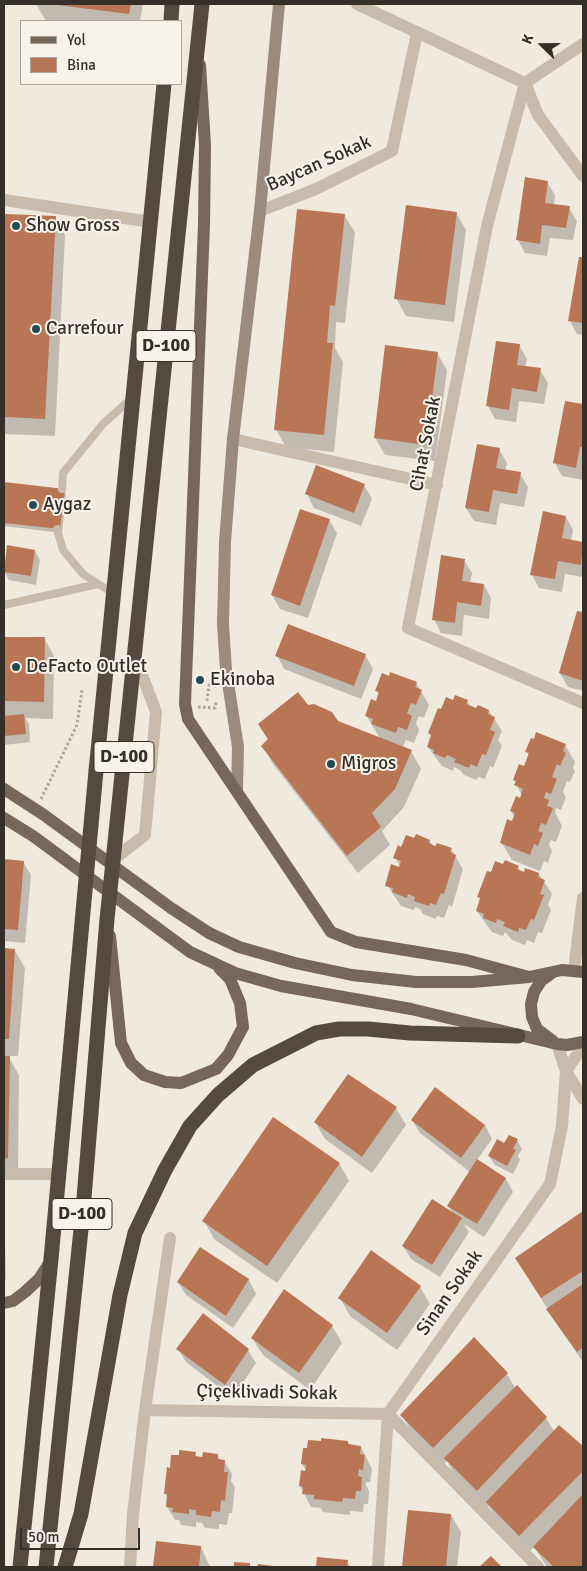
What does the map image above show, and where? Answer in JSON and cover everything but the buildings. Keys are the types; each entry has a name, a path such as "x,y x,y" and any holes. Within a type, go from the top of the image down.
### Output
{"highway":[{"path":"171,20 172,4"},
{"name":"D-100","path":"46,1567 83,1210 108,919 202,4"},
{"name":"D-100","path":"20,1567 164,85"},
{"path":"65,1567 81,1514 118,1304 135,1233 165,1170 190,1126 218,1095 253,1065 316,1033 339,1029 368,1029 410,1033 518,1036"}],"main road":[{"path":"237,789 238,747 226,670 223,624 225,542 234,439 260,211 279,4"},
{"path":"198,36 205,145 204,225 185,704 188,719 237,789 331,932 356,942 466,960 529,977"},
{"path":"4,789 40,812 171,908 209,933 240,947 295,963 352,975 416,982 472,982 578,971"},
{"path":"4,818 33,836 190,952 235,973 281,986 411,1009 557,1044 567,1045 583,1042"},
{"path":"108,919 121,1043 131,1063 144,1075 164,1082 181,1083 216,1070 228,1055 244,1027 240,1003 230,979 216,964"},
{"path":"552,973 541,981 534,992 531,1010 537,1028 546,1038 557,1044"},
{"path":"4,1303 13,1301 39,1279 51,1260"}],"street":[{"path":"357,4 525,83 538,115 583,176"},
{"name":"Baycan Sokak","path":"260,211 316,189 392,151 417,33"},
{"path":"525,83 583,44"},
{"name":"Cihat Sokak","path":"525,83 489,218 408,628 583,703"},
{"path":"4,200 151,222"},
{"path":"234,439 437,485"},
{"path":"114,859 145,834 156,712 135,656"},
{"path":"578,971 583,898"},
{"name":"Sinan Sokak","path":"388,1414 550,1184 562,1126 566,1071 557,1044"},
{"path":"583,1046 566,1071 583,1100"},
{"path":"4,1174 59,1174"},
{"path":"130,1567 133,1514 145,1410 170,1238"},
{"name":"Çiçeklivadi Sokak","path":"145,1410 388,1414"},
{"path":"378,1567 388,1414"},
{"path":"388,1414 538,1567"}],"lane":[{"path":"62,489 63,473 103,424 133,397"},
{"path":"57,529 63,550 83,574 114,594"},
{"path":"4,605 98,584"}],"path":[{"path":"208,701 209,685 217,686 216,702"},
{"path":"40,812 77,725 82,690"}],"place":[{"name":"Show Gross","path":"16,226"},
{"name":"Carrefour","path":"36,329"},
{"name":"Aygaz","path":"33,505"},
{"name":"DeFacto Outlet","path":"16,667"},
{"name":"Ekinoba","path":"200,680"},
{"name":"Migros","path":"331,764"}]}
